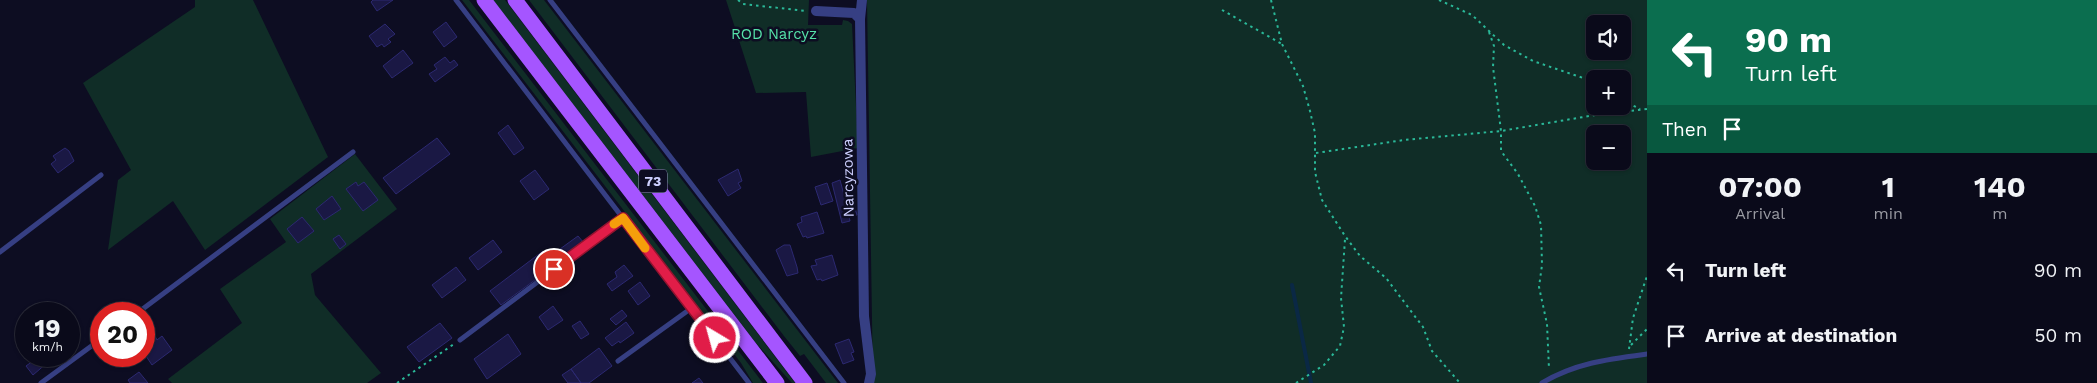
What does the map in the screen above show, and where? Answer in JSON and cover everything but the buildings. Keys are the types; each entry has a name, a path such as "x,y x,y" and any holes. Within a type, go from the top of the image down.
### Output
{"main road":[{"name":"73","path":"484,0 776,383"},
{"name":"73","path":"515,0 805,383"}],"street":[{"name":"Narcyzowa","path":"862,0 860,20 864,316 871,374 869,383"},
{"path":"812,11 854,13 860,20"}],"lane":[{"path":"456,0 749,383"},
{"path":"550,0 844,383"},
{"path":"152,302 353,152"},
{"path":"0,252 101,175"},
{"path":"460,340 623,218"},
{"path":"618,361 686,312"},
{"path":"41,383 90,347"},
{"path":"1542,383 1577,366 1647,354"}],"path":[{"path":"738,0 743,4 812,11"},
{"path":"1271,0 1282,44 1303,86 1315,133 1315,172 1322,200 1360,256 1386,278 1424,326 1432,351 1460,383"},
{"path":"1439,0 1472,15 1504,45 1532,61 1586,79"},
{"path":"1222,10 1282,44"},
{"path":"1488,32 1494,46 1494,87 1501,131 1501,151 1518,174 1535,206 1540,225 1542,264 1540,287 1547,324 1549,379"},
{"path":"1631,104 1640,109"},
{"path":"1316,153 1404,140 1501,131 1647,109"},
{"path":"1296,383 1324,365 1340,346 1344,327 1341,298 1345,236"},
{"path":"1628,356 1633,318 1647,276"},
{"path":"1629,346 1647,329"},
{"path":"397,383 460,340"},
{"path":"1455,383 1457,379"}],"green space":[{"path":"195,0 253,0 328,157 205,250 173,201 108,250 118,180 131,170 83,83 195,7"},
{"path":"462,0 469,0 763,383 753,383 741,363"},
{"path":"493,0 505,0 795,383 792,383 756,343"},
{"path":"529,0 544,0 838,383 826,383 804,354 800,356"},
{"name":"ROD Narcyz","path":"726,0 809,0 808,25 842,25 843,20 852,24 858,148 811,157 806,92 756,93"},
{"path":"867,0 1647,0 1647,383 873,383"},
{"path":"355,154 397,209 311,274 315,295 381,373 367,383 172,383 168,379 242,323 220,289 286,242 270,219"}],"waterway":[{"path":"1292,285 1311,383"}],"slow traffic":[{"path":"614,224 623,218 645,248"}],"route":[{"path":"554,269 623,218 715,338"}]}
